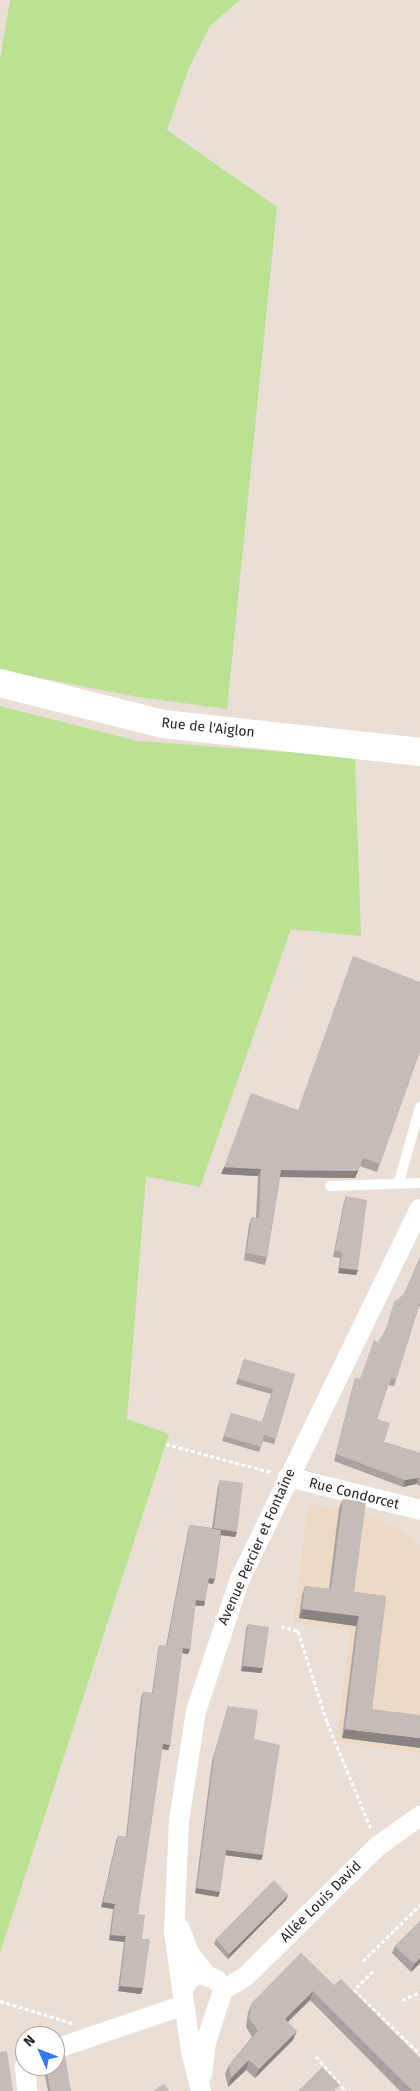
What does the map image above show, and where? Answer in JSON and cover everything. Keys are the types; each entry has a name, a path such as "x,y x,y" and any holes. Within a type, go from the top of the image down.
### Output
{"main road":[{"name":"Rue de l'Aiglon","path":"0,683 163,724 420,752"}],"street":[{"name":"Avenue Percier et Fontaine","path":"202,2091 174,1940 179,1821 204,1680 233,1594 288,1477 420,1210"},
{"name":"Rue Condorcet","path":"288,1477 420,1510"},
{"name":"Allée Louis David","path":"223,1990 245,1978 378,1846 420,1816"},
{"name":"Avenue Percier et Fontaine","path":"176,1909 186,1947 206,1974 217,1980 223,1990 203,2055 202,2091"},
{"path":"184,2001 190,1978 206,1974"},
{"path":"184,2001 199,2016 217,2010"},
{"path":"65,2047 90,2039 184,2001"},
{"path":"26,2076 27,2091"}],"lane":[{"path":"399,1182 420,1107"},
{"path":"330,1186 399,1182 420,1183"}],"path":[{"path":"166,1444 288,1477"},
{"path":"281,1626 298,1631 327,1722 378,1846"},
{"path":"363,1961 420,1905"},
{"path":"373,1971 354,1990 420,2054"},
{"path":"402,2000 420,1992"},
{"path":"0,2001 72,2020 90,2039"},
{"path":"316,2056 346,2091"}],"shaded area":[{"path":"308,1504 362,1511 402,1530 420,1546 420,1753 336,1742 350,1630 293,1623"}],"green space":[{"path":"10,0 240,0 210,26 189,68 167,130 277,207 227,709 138,697 0,670 0,60"},
{"path":"0,706 138,741 355,757 361,936 291,929 200,1187 146,1176 127,1419 169,1434 0,1953"}],"building":[{"path":"353,956 420,982 420,1051 380,1164 363,1158 358,1171 281,1170 267,1257 246,1253 252,1217 259,1218 261,1169 224,1167 251,1093 298,1110"},
{"path":"346,1196 367,1200 358,1270 340,1268 342,1252 335,1251"},
{"path":"420,1257 420,1302 396,1380 391,1378 377,1419 390,1423 384,1442 420,1453 420,1478 405,1480 336,1454 355,1378 360,1379 374,1340 378,1342 385,1332 394,1302 404,1294"},
{"path":"244,1359 295,1374 276,1439 264,1435 261,1447 224,1436 231,1413 262,1422 273,1389 238,1379"},
{"path":"220,1480 243,1483 237,1532 214,1528"},
{"path":"343,1499 366,1502 354,1592 386,1596 372,1709 420,1715 420,1738 345,1729 359,1616 302,1609 305,1586 331,1589"},
{"path":"190,1525 221,1530 215,1579 209,1578 205,1601 196,1600 190,1649 183,1648 170,1745 163,1744 138,1914 145,1915 142,1939 150,1939 143,1988 120,1986 126,1936 111,1935 115,1904 103,1902 118,1836 127,1837 143,1692 153,1693 159,1645 167,1646"},
{"path":"248,1624 269,1627 263,1668 243,1666"},
{"path":"228,1706 258,1710 254,1739 280,1745 263,1855 226,1850 220,1892 197,1888 214,1756"},
{"path":"274,1880 288,1895 229,1954 216,1939"},
{"path":"420,1921 420,1958 414,1964 395,1946"},
{"path":"301,1953 334,1985 341,1979 420,2058 420,2091 413,2091 313,1991 285,2019 297,2031 259,2069 249,2060 231,2078 229,2065 258,2031 249,2018 252,2003"},
{"path":"7,2051 13,2091 0,2091 0,2052"},
{"path":"65,2055 71,2091 50,2091 48,2076 65,2076"},
{"path":"322,2067 340,2085 334,2091 298,2091"},
{"path":"164,2084 169,2091 153,2091"}]}
